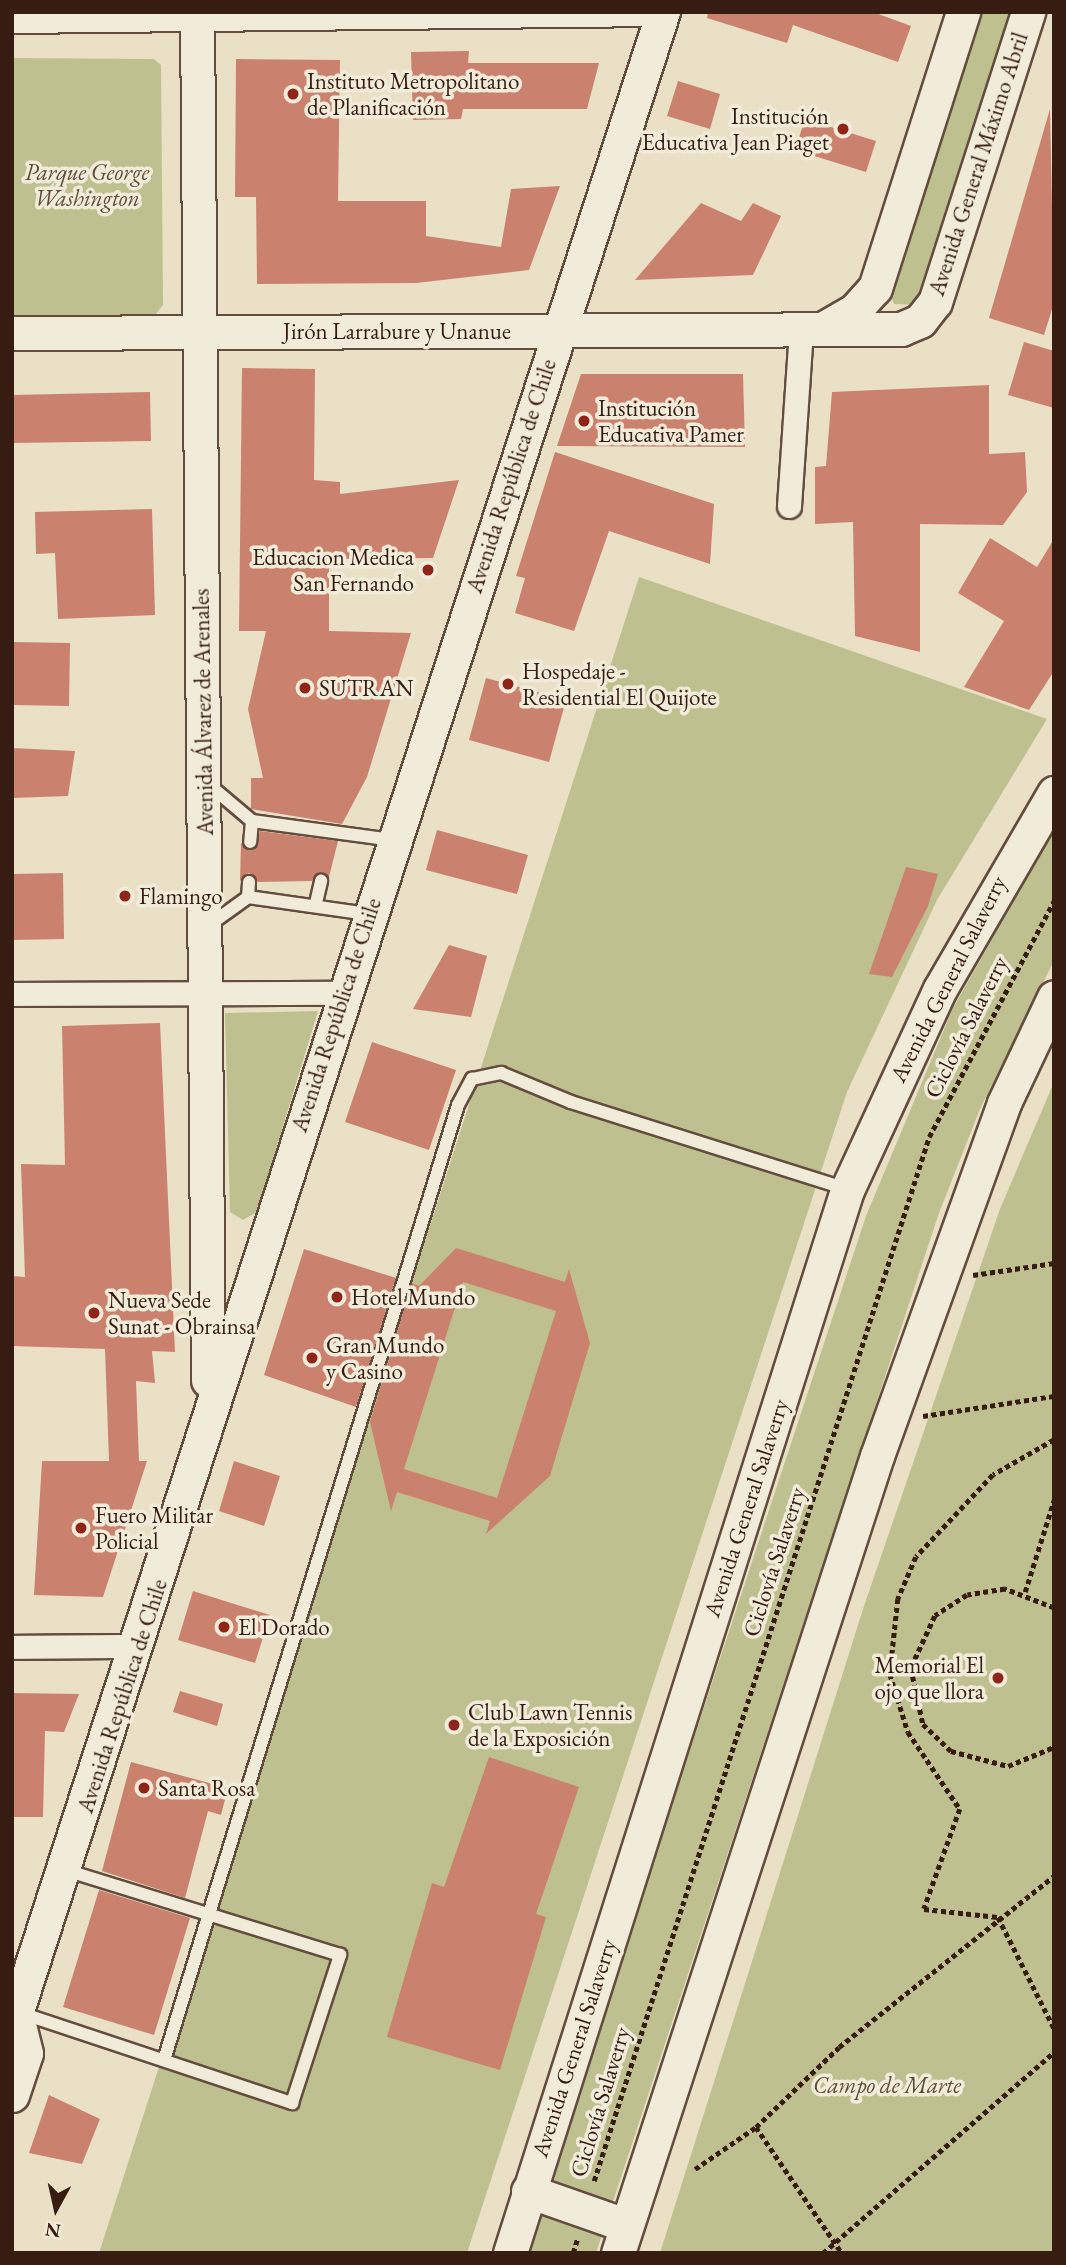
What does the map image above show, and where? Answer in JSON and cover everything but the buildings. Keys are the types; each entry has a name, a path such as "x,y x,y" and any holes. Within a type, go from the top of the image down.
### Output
{"main road":[{"path":"813,328 854,311 875,288 963,12"},
{"name":"Avenida General Máximo Abril","path":"813,328 901,329 920,321 935,302 1028,12"},
{"name":"Avenida República de Chile","path":"16,2020 139,1646 208,1411 342,993 663,13"},
{"name":"Avenida Álvarez de Arenales","path":"197,15 208,1411"},
{"path":"875,288 895,306 935,302"},
{"name":"Jirón Larrabure y Unanue","path":"12,333 813,328"},
{"name":"Avenida General Salaverry","path":"510,2253 847,1190 946,978 1054,793"},
{"path":"528,2191 585,2212 621,2239 877,1456 1004,1103 1054,997"},
{"path":"12,2095 26,2053 16,2020"}],"street":[{"path":"12,21 197,15 663,13"},
{"path":"789,506 813,328"},
{"path":"12,994 342,993"},
{"path":"12,1647 139,1646"}],"lane":[{"path":"203,779 252,821 331,837 392,840"},
{"path":"250,842 252,821"},
{"path":"316,903 321,881"},
{"path":"248,897 249,882"},
{"path":"205,929 248,897 316,903 368,914"},
{"path":"164,2060 458,1105 472,1079 501,1073 571,1102 847,1190"},
{"path":"16,2020 164,2060 292,2103 340,1955 66,1870"}],"path":[{"name":"Ciclovía Salaverry","path":"573,2253 929,1137 1054,901"},
{"path":"965,1276 1054,1262"},
{"path":"916,1419 1054,1396"},
{"path":"998,1917 924,1909 960,1810 908,1732 890,1674 891,1637 916,1557 993,1475 1054,1440"},
{"path":"1025,1592 1054,1500"},
{"path":"1054,1608 1025,1592 967,1595 935,1616 915,1649 911,1687 923,1724 968,1760 1008,1766 1054,1747"},
{"path":"695,2169 755,2127 839,2047 998,1917 1054,1876"},
{"path":"998,1917 1054,2028"},
{"path":"823,2253 834,2240 1052,2054"},
{"path":"755,2127 842,2253"}],"green space":[{"path":"975,12 1020,12 921,305 894,304 888,287"},
{"name":"Parque George Washington","path":"12,58 154,59 161,65 163,305 155,315 12,318"},
{"name":"Club Lawn Tennis de la Exposición","path":"639,577 1047,719 937,900 847,1092 467,2253 99,2253"},
{"path":"1054,831 1054,961 980,1109 939,1213 596,2253 524,2253 866,1216 953,1008"},
{"path":"318,1011 257,1212 243,1220 230,1212 225,1013"},
{"name":"Campo de Marte","path":"1054,1082 1054,2253 660,2253 864,1606 1000,1209"}],"place":[{"name":"Instituto Metropolitano de Planificación","path":"293,94"},
{"name":"Institución Educativa Jean Piaget","path":"843,129"},
{"name":"Institución Educativa Pamer","path":"584,421"},
{"name":"Educacion Medica San Fernando","path":"428,570"},
{"name":"Hospedaje - Residential El Quijote","path":"508,684"},
{"name":"SUTRAN","path":"305,688"},
{"name":"Flamingo","path":"125,896"},
{"name":"Hotel Mundo","path":"337,1297"},
{"name":"Nueva Sede Sunat - Obrainsa","path":"94,1313"},
{"name":"Gran Mundo y Casino","path":"312,1358"},
{"name":"Fuero Militar Policial","path":"81,1528"},
{"name":"El Dorado","path":"224,1627"},
{"name":"Memorial El ojo que llora","path":"998,1678"},
{"name":"Club Lawn Tennis de la Exposición","path":"454,1725"},
{"name":"Santa Rosa","path":"144,1788"}]}
